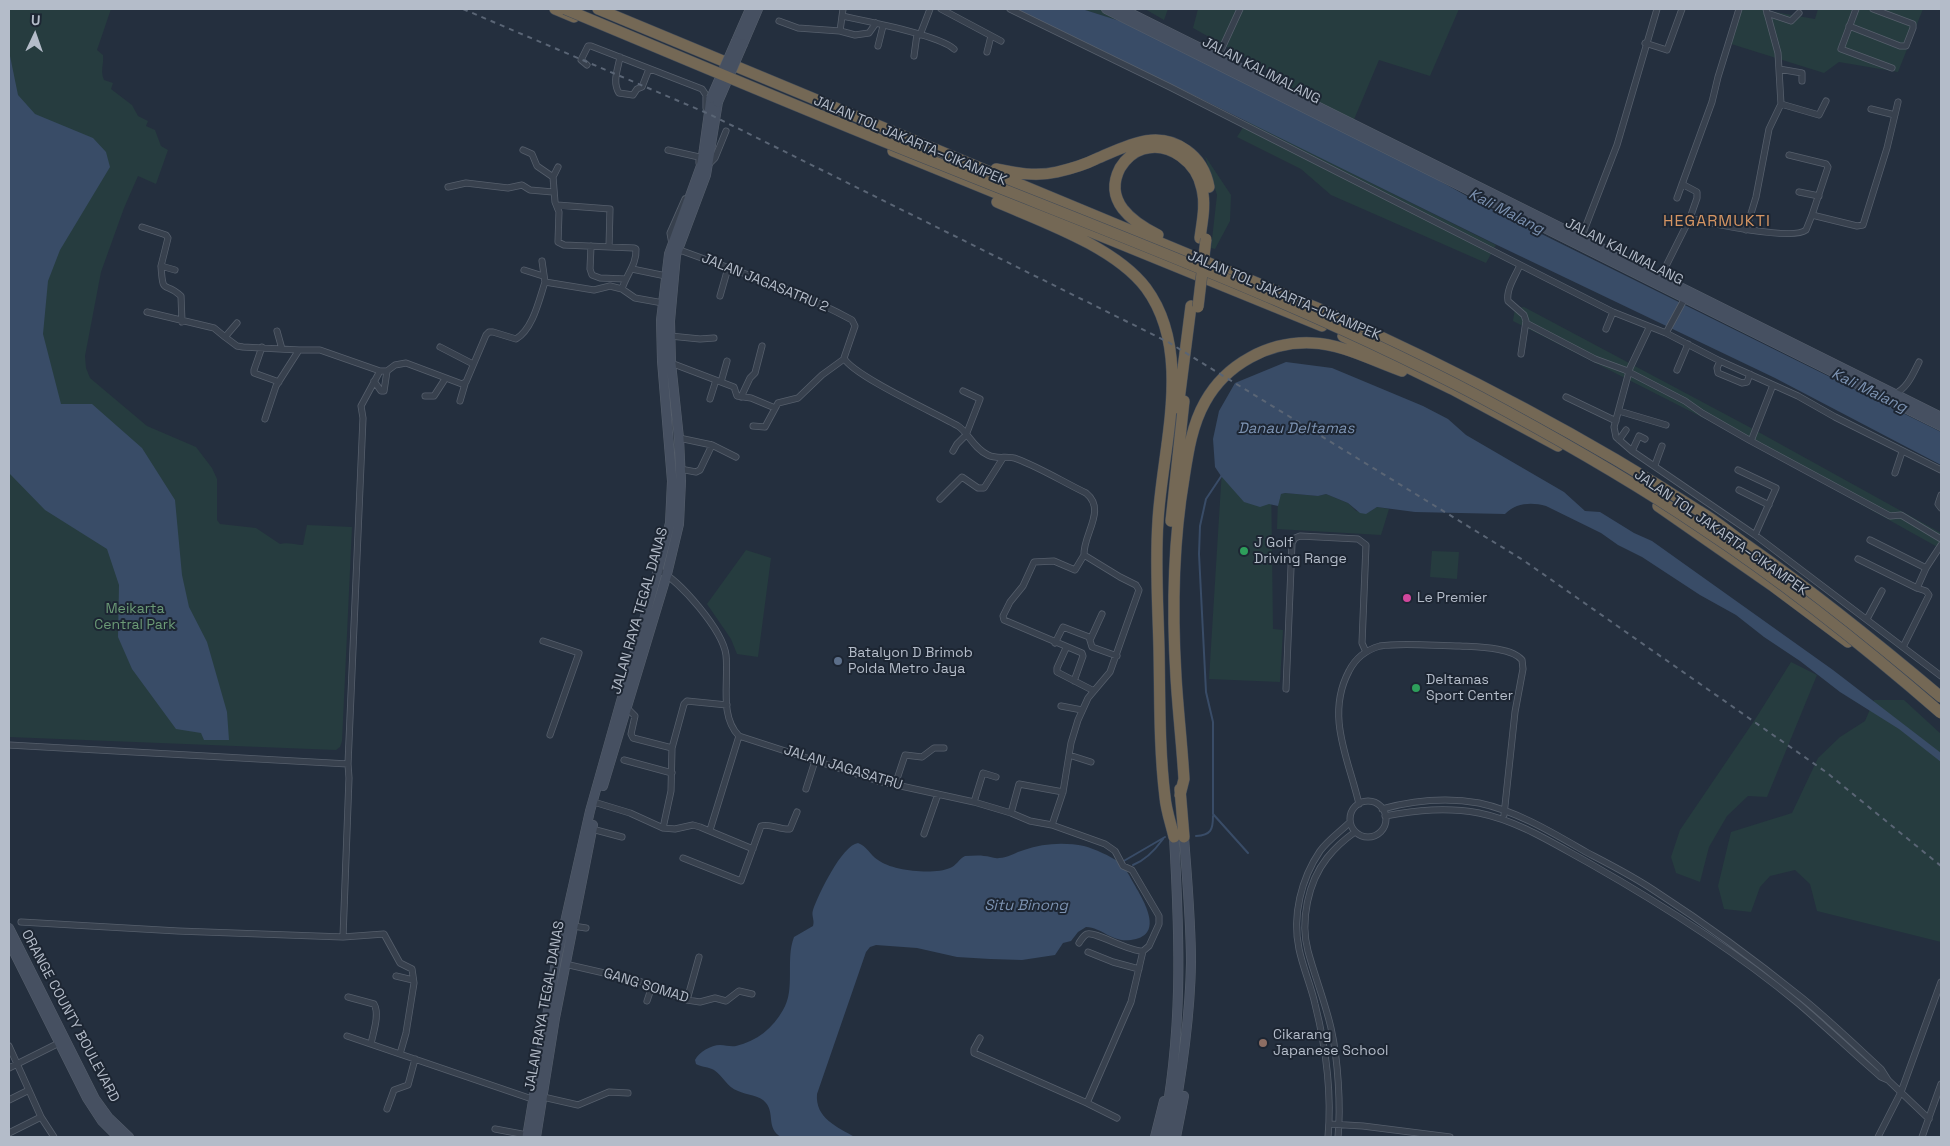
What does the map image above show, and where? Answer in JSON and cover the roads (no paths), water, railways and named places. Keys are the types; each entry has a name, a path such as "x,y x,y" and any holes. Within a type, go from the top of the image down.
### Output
{"highway":[{"name":"JALAN TOL JAKARTA–CIKAMPEK","path":"555,9 917,161 1325,328 1462,394 1562,448 1690,527 1896,679 1941,720"},
{"path":"565,9 1323,320 1505,410 1593,460 1700,526 1809,605 1890,669 1941,713"},
{"path":"582,9 1170,251 1397,350 1506,406 1592,454 1699,521 1812,600 1941,705"},
{"name":"JALAN TOL JAKARTA–CIKAMPEK","path":"598,9 1322,310 1388,339 1514,402 1700,511 1808,589 1873,639 1941,697"},
{"path":"954,157 1007,171 1046,174 1082,165 1138,142 1159,140 1176,144 1192,154 1202,167 1207,179 1209,208 1203,239 1171,506 1168,650 1180,795 1179,837"},
{"path":"1203,239 1203,195 1200,180 1191,166 1181,156 1162,148 1143,149 1127,159 1118,172 1115,193 1120,206 1133,220 1173,243 1300,297 1322,310"},
{"path":"917,161 958,186 1047,224 1100,250 1122,264 1145,288 1159,311 1164,324 1171,364 1172,394 1166,466"},
{"path":"1179,837 1165,798 1156,591 1158,521 1195,306"},
{"path":"1180,795 1184,779 1176,677 1176,532 1192,433 1201,410 1214,388 1236,366 1258,354 1282,345 1310,343 1348,351 1462,394"}],"main road":[{"name":"JALAN RAYA TEGAL DANAS","path":"740,42 750,9"},
{"name":"JALAN RAYA TEGAL DANAS","path":"527,1136 543,1097 556,962 594,808 670,523 669,434 662,361 661,320 666,276 702,163 715,100 740,42 758,9"},
{"name":"JALAN KALIMALANG","path":"1106,9 1217,60"},
{"name":"JALAN KALIMALANG","path":"1122,9 1217,60 1892,397 1941,426"},
{"name":"JALAN RAYA TEGAL DANAS","path":"536,1137 532,1099 565,964 592,829 594,808 667,574 679,524 679,438 670,336 675,246 703,183 708,165 715,100"},
{"name":"JALAN KALIMALANG","path":"1658,281 1683,301 1892,397 1941,417"},
{"path":"1170,1137 1191,963 1179,837"},
{"name":"ORANGE COUNTY BOULEVARD","path":"9,928 87,1098 102,1121 118,1137"},
{"name":"ORANGE COUNTY BOULEVARD","path":"9,942 95,1099 108,1117 129,1137"},
{"path":"1155,1137 1180,1055"},
{"path":"1162,1137 1180,1055"},
{"path":"1176,1137 1185,1092 1180,1055"}],"street":[{"path":"840,31 843,9"},
{"path":"914,56 918,34 930,9"},
{"path":"941,9 1001,41"},
{"path":"1010,9 1612,312 1649,328 1667,331 1720,361 1798,396 1902,452 1941,470"},
{"path":"1217,60 1240,9"},
{"path":"1580,241 1617,145 1645,43 1657,9"},
{"path":"1645,43 1667,50 1682,9"},
{"path":"1677,198 1712,102 1739,9"},
{"path":"1856,9 1848,26 1841,47 1842,50 1892,68"},
{"path":"1848,26 1900,46 1906,46 1913,24 1873,9"},
{"path":"1766,11 1791,20 1799,13"},
{"path":"1746,230 1756,197 1769,129 1782,104 1778,53 1766,11"},
{"path":"842,16 918,34 948,44 954,49"},
{"path":"779,21 798,28 840,31 855,35 869,32 876,24"},
{"path":"878,46 884,26"},
{"path":"987,52 991,36"},
{"path":"586,66 581,60 588,46 590,46 702,89 705,92 705,110 699,157 688,192 672,229 670,238 675,246"},
{"path":"620,57 616,79 616,87 619,93 633,95 642,87 649,69"},
{"path":"1780,69 1802,72 1802,82"},
{"path":"1782,104 1819,115 1826,101"},
{"path":"1812,215 1860,227 1865,223 1888,148 1898,102"},
{"path":"1871,109 1895,115"},
{"path":"708,165 714,158 726,131"},
{"path":"523,150 532,154 537,166 553,177"},
{"path":"668,150 699,157"},
{"path":"1690,218 1710,224 1746,230 1802,233 1806,230 1829,169 1827,165 1789,155"},
{"path":"558,167 553,177 553,192 559,212 558,242 564,245 634,248 636,252 632,268 625,279 622,289"},
{"path":"448,188 466,183 508,188 522,185 530,190 553,192"},
{"path":"1658,281 1690,218 1697,192 1682,184"},
{"path":"1799,192 1819,196"},
{"path":"557,205 610,209 608,247"},
{"path":"142,227 168,238 161,266 163,286 181,296 182,322"},
{"path":"591,246 590,269 592,275 596,278 625,279"},
{"name":"JALAN JAGASATRU 2","path":"675,246 802,296 852,320 855,326 844,359"},
{"path":"460,401 465,384 486,335 489,332 512,339 519,338 530,323 544,279 542,261"},
{"path":"161,266 175,270"},
{"path":"1520,266 1508,289 1507,297 1508,301 1524,315 1526,323 1521,354"},
{"path":"632,268 666,276"},
{"path":"720,296 728,268"},
{"path":"524,270 544,279 583,289 594,290 610,286 622,289 635,298 663,303"},
{"path":"1667,331 1683,301"},
{"path":"147,312 169,316 182,322 214,328 237,346 320,350 383,371"},
{"path":"1606,329 1612,312"},
{"path":"225,337 237,323"},
{"path":"1526,323 1595,359 1629,373 1685,402 1751,441 1890,516 1901,516 1941,539"},
{"path":"1649,328 1629,373 1614,435 1632,451 1755,535 1941,676"},
{"path":"277,331 282,349"},
{"path":"670,336 700,339 714,338"},
{"path":"1677,370 1688,344"},
{"path":"741,397 750,378 755,373 762,346"},
{"path":"262,347 254,373 279,382"},
{"path":"440,347 473,364"},
{"path":"266,419 279,382 299,350"},
{"path":"753,426 765,427 779,402 800,396 822,375 844,359 853,368 886,389 960,427 980,451 993,457 1017,458 1090,496 1096,508 1084,555 1074,570 1054,561 1034,562 1023,586 1010,602 1003,616 1004,620 1083,654 1074,680"},
{"path":"710,399 727,361"},
{"path":"1720,361 1717,372 1726,376 1744,383 1750,374"},
{"path":"1892,397 1906,386 1919,362"},
{"path":"343,937 348,764 363,418 361,406 374,381 383,371 395,365 406,363 445,379 465,384"},
{"path":"672,363 734,387 737,396 752,398 775,408"},
{"path":"374,381 384,391 383,371"},
{"path":"425,396 434,396 445,379"},
{"path":"1751,441 1773,385"},
{"path":"953,452 957,444 966,435 980,399 963,391"},
{"path":"1566,397 1616,421"},
{"path":"1619,411 1666,424"},
{"path":"1619,440 1626,430"},
{"path":"1632,451 1639,436 1645,438"},
{"path":"679,438 712,445 736,457"},
{"path":"680,469 699,471 706,462 712,445"},
{"path":"1655,465 1662,446"},
{"path":"1895,473 1902,452"},
{"path":"940,499 962,477 978,488 984,488 1003,458"},
{"path":"1738,470 1776,488 1755,535"},
{"path":"1738,490 1770,505"},
{"path":"1941,495 1938,504 1941,508"},
{"path":"1286,688 1292,543 1295,538 1300,536 1358,539 1366,545 1362,643 1366,652"},
{"path":"1870,540 1926,568"},
{"path":"1917,588 1926,568 1941,545"},
{"path":"1052,824 1063,792 1069,755 1082,710 1088,698 1106,679 1116,656 1139,588 1084,555"},
{"path":"1858,560 1926,591 1929,595 1903,647"},
{"path":"658,570 667,574 690,597 720,636 726,655 729,723 739,736 710,830"},
{"path":"1867,619 1882,591"},
{"path":"1102,614 1091,638 1092,647 1116,656"},
{"path":"1055,643 1062,627 1091,638"},
{"path":"543,641 579,653 550,735"},
{"path":"1359,804 1342,746 1338,712 1340,692 1344,680 1354,663 1366,652 1387,646 1492,649 1512,652 1520,656 1523,669 1515,712 1503,820"},
{"path":"1066,648 1056,670 1094,691"},
{"path":"663,828 671,791 672,748 686,701 727,705"},
{"path":"1061,706 1082,710"},
{"path":"626,708 634,716 631,734 633,738 672,748"},
{"name":"JALAN JAGASATRU","path":"739,736 895,785 974,802 1030,821 1052,824 1105,844 1115,851 1124,866 1132,870 1159,916 1159,924 1149,946 1143,951"},
{"path":"9,746 348,764"},
{"path":"895,785 905,755 922,756 934,748 944,748"},
{"path":"1069,755 1092,762"},
{"path":"624,760 672,773"},
{"path":"806,789 815,761"},
{"path":"974,802 983,772 996,776"},
{"path":"1010,813 1019,784 1063,792"},
{"path":"924,834 938,794"},
{"path":"1382,809 1406,802 1431,799 1465,801 1505,811 1555,834 1654,890 1730,943 1803,998 1881,1069 1888,1080 1929,1119"},
{"path":"1328,1137 1327,1070 1322,1033 1299,950 1296,932 1297,912 1301,892 1310,869 1321,850 1350,822 1352,811 1359,804 1373,803 1382,809 1385,816 1384,827 1376,835 1365,837 1355,832 1350,822"},
{"path":"594,808 630,813 663,828 675,829 693,825 710,830 753,849"},
{"path":"1385,816 1433,809 1464,811 1503,820 1548,840 1650,897 1726,948 1799,1005 1881,1077 1888,1080"},
{"path":"683,858 738,881 742,879 762,825 790,829 797,812"},
{"path":"592,829 622,837"},
{"path":"1338,1137 1339,1124 1332,1031 1308,950 1305,931 1306,912 1310,893 1322,866 1342,842 1355,832"},
{"path":"1650,897 1654,890"},
{"path":"20,922 178,931 343,937 384,934 400,963 412,969 413,980 406,1033 400,1054"},
{"path":"573,926 586,928"},
{"path":"1079,943 1085,935 1091,934 1115,944 1143,951 1131,1002 1086,1104"},
{"path":"1088,952 1113,962 1139,969"},
{"path":"687,1000 699,957"},
{"name":"GANG SOMAD","path":"565,964 639,981 687,1000 705,1002 715,998 726,1001 739,991 752,994"},
{"path":"396,976 413,980"},
{"path":"1878,1137 1901,1092 1941,982"},
{"path":"647,1000 652,986"},
{"path":"348,997 374,1004 376,1007 371,1044"},
{"path":"1830,1033 1836,1028"},
{"path":"347,1036 437,1065 494,1088 532,1099"},
{"path":"980,1038 974,1053 1117,1118"},
{"path":"9,1068 62,1041"},
{"path":"9,1046 41,1117 54,1137"},
{"path":"387,1109 394,1090 408,1084 415,1059"},
{"path":"1922,1137 1941,1084"},
{"path":"9,1100 28,1090"},
{"path":"543,1097 578,1105 609,1092 628,1093"},
{"path":"9,1133 41,1117"},
{"path":"1329,1124 1362,1126 1450,1137"},
{"path":"495,1129 527,1136"}],"water":[{"path":"1014,9 1082,9 1120,21 1349,130 1481,204 1941,432 1941,465 1775,378 1495,244"},
{"path":"9,51 18,95 35,114 93,138 106,152 110,167 60,250 48,281 43,334 61,404 92,404 142,448 175,500 182,575 189,607 207,642 227,712 229,740 204,740 201,733 176,729 132,669 118,637 119,585 107,549 45,510 9,473"},
{"name":"Danau Deltamas","path":"1286,362 1332,368 1423,406 1448,419 1466,435 1564,492 1585,511 1600,512 1634,533 1652,541 1833,670 1941,753 1941,762 1899,729 1840,692 1736,615 1700,595 1601,533 1546,506 1524,504 1509,510 1505,514 1415,512 1377,507 1366,514 1360,513 1348,503 1326,494 1318,496 1281,494 1278,506 1269,504 1260,507 1244,502 1215,467 1213,439 1219,411 1235,383"},
{"name":"Situ Binong","path":"858,843 884,864 913,871 934,871 950,868 965,856 997,858 1046,845 1069,844 1084,846 1111,857 1124,867 1146,906 1150,922 1149,929 1144,935 1136,939 1121,940 1086,927 1078,932 1071,941 1063,943 1055,955 1022,960 957,957 917,948 876,945 870,947 866,952 817,1094 817,1102 823,1116 855,1137 781,1137 776,1133 772,1125 769,1107 763,1100 734,1089 714,1070 696,1064 695,1060 702,1052 713,1046 736,1046 751,1041 764,1033 779,1017 787,1002 789,993 790,955 794,937 813,926 813,910 825,883 845,852"}],"waterway":[{"path":"1222,475 1206,499 1200,526 1199,554 1206,692 1213,722 1213,814 1248,853"},
{"path":"1196,836 1210,831 1213,816"},
{"path":"1122,862 1165,837"},
{"path":"1133,865 1150,854 1163,839"}],"railway":[{"path":"463,9 709,114 1168,342 1523,560 1826,772 1941,866"}],"place":[{"name":"J Golf Driving Range","path":"1244,551"},
{"name":"Le Premier","path":"1407,598"},
{"name":"Batalyon D Brimob Polda Metro Jaya","path":"838,661"},
{"name":"Deltamas Sport Center","path":"1416,688"},
{"name":"Cikarang Japanese School","path":"1263,1043"}],"district":[{"name":"HEGARMUKTI","path":"1717,222"}],"water label":[{"name":"Kali Malang","path":"1506,212"},
{"name":"Kali Malang","path":"1869,391"}],"park label":[{"name":"Meikarta Central Park","path":"135,618"}]}
